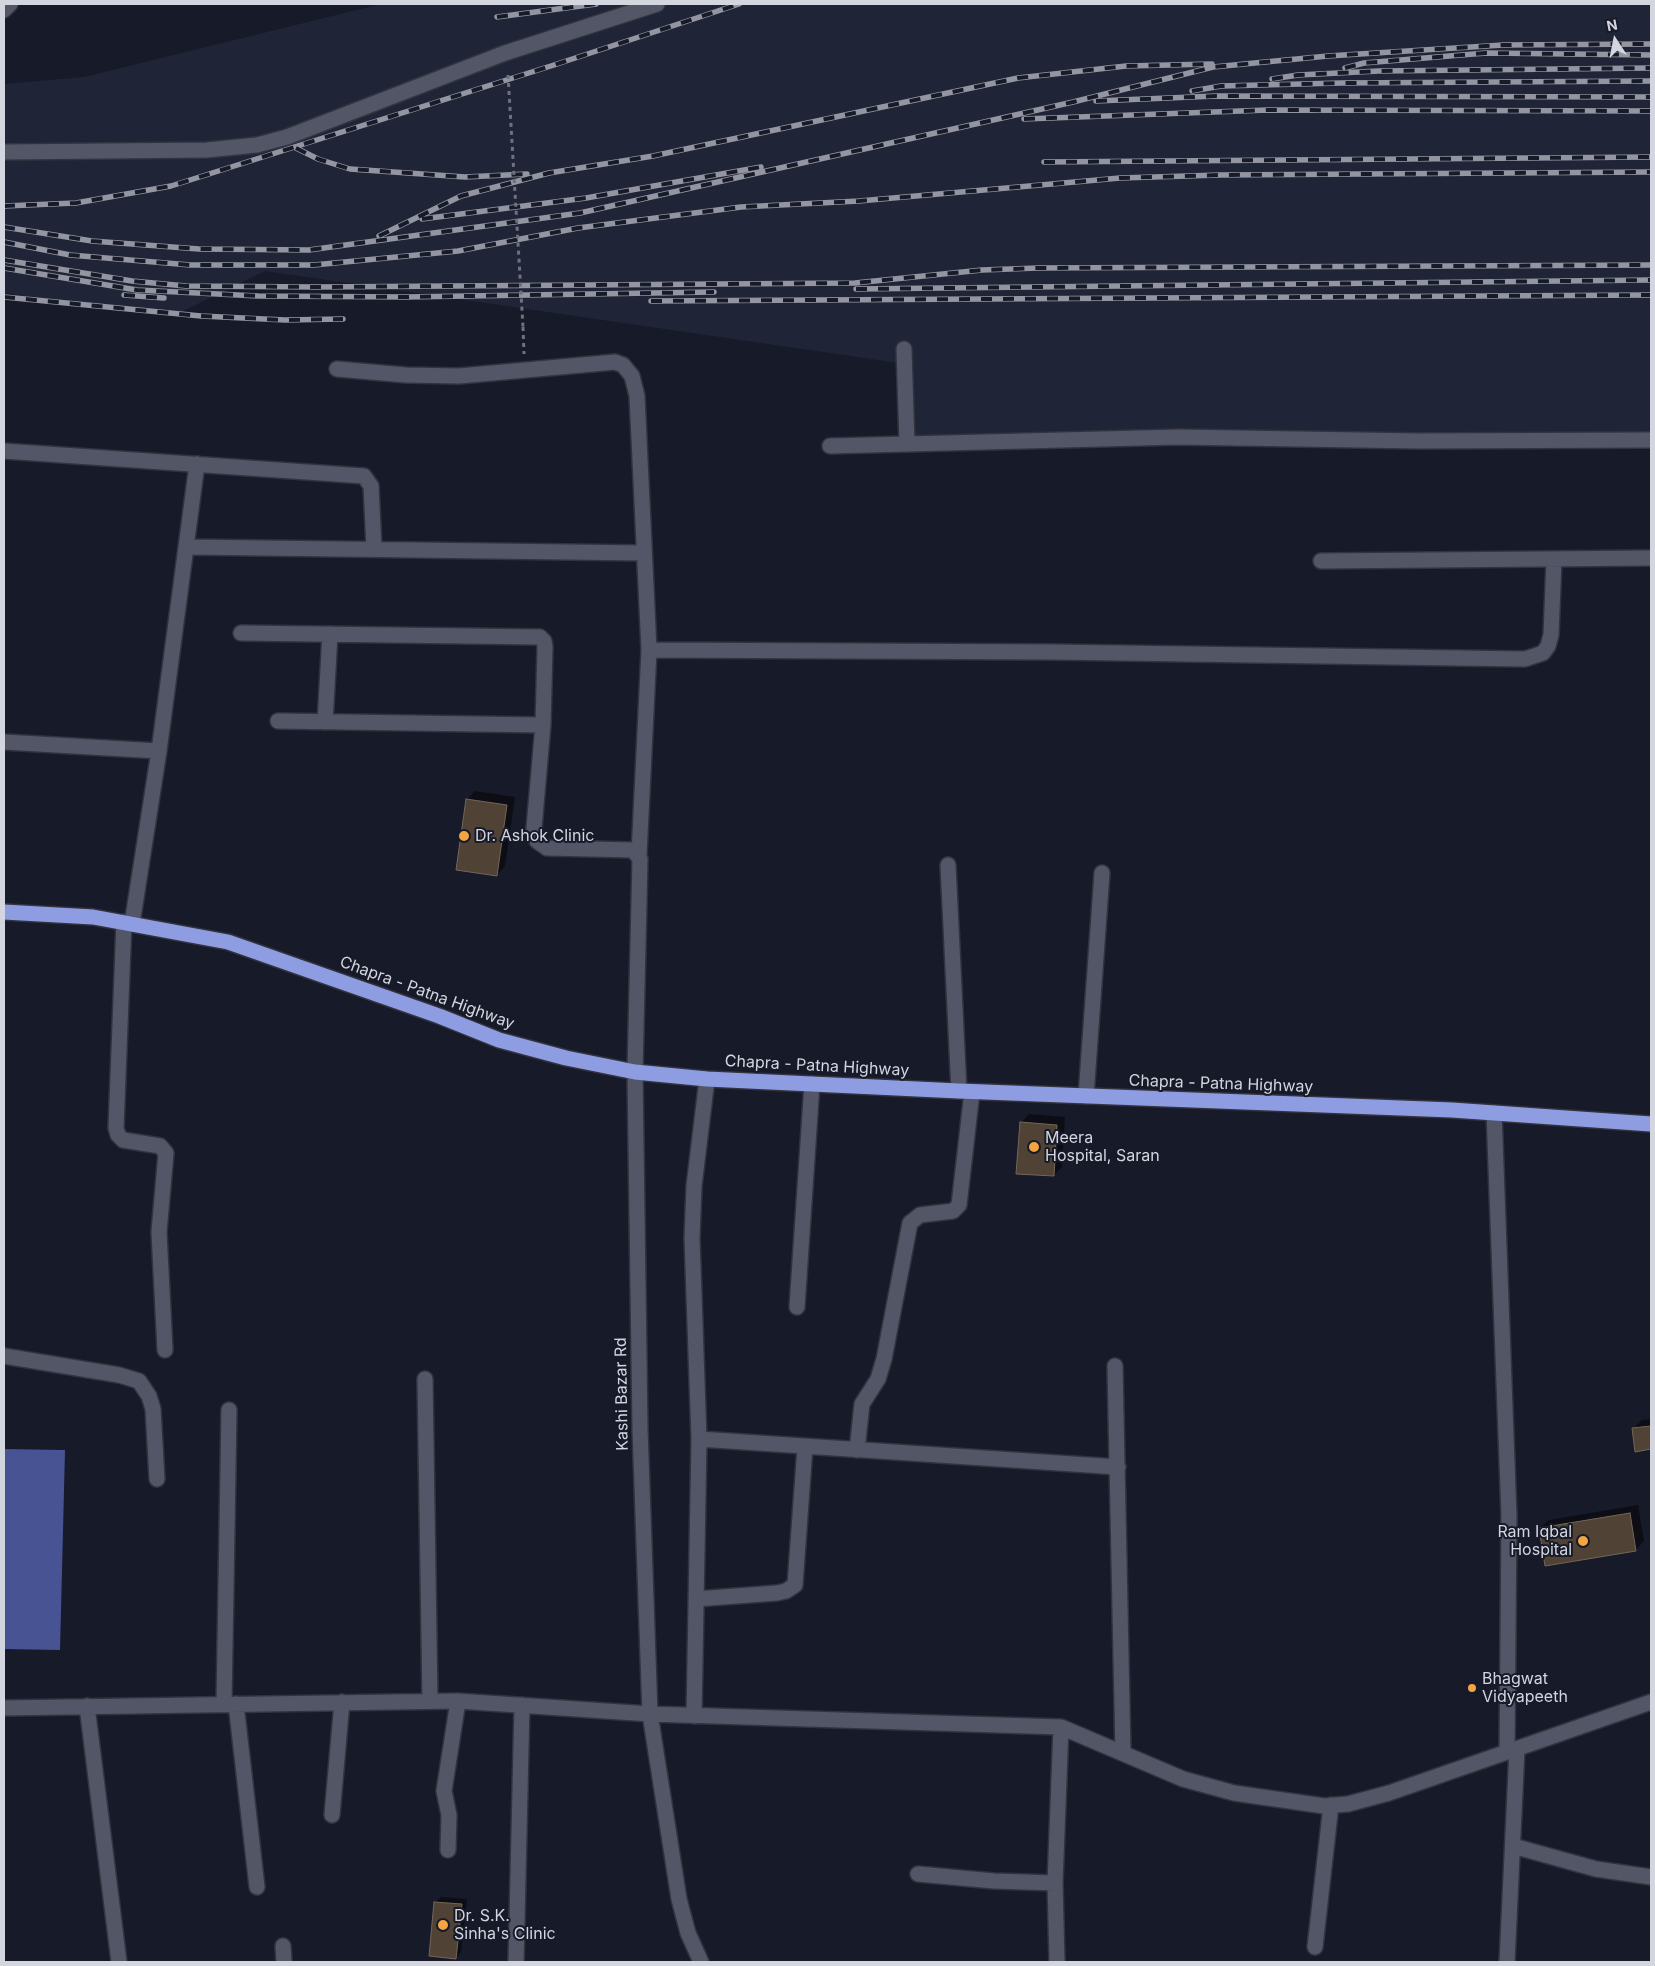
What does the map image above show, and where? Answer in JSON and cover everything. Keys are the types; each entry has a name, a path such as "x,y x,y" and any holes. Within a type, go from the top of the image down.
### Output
{"highway":[{"name":"Chapra - Patna Highway","path":"4,912 93,917 228,942 439,1016 500,1040 566,1058 635,1072 707,1078 966,1092 1494,1113 1651,1124"}],"street":[{"path":"4,10 10,4"},
{"path":"4,152 207,150 257,145 287,137 505,53 657,4"},
{"path":"904,349 907,444"},
{"name":"Kashi Bazar Rd","path":"337,369 435,376 615,362 623,365 632,376 637,396 649,650 639,855 641,873 635,1072 640,1429 650,1714 678,1899 688,1933 701,1962"},
{"path":"830,446 1178,437 1419,441 1651,440"},
{"path":"4,451 364,476 371,486 374,548"},
{"path":"165,1350 159,1232 166,1153 160,1146 123,1140 118,1135 116,1128 128,923 159,751 197,464"},
{"path":"186,547 644,553"},
{"path":"1322,561 1651,558"},
{"path":"649,650 1043,652 1525,659 1543,653 1548,646 1551,635 1554,560"},
{"path":"241,633 540,637 544,640 545,647 543,725 534,828 537,841 547,848 627,850 636,852 639,855"},
{"path":"325,722 330,634"},
{"path":"278,721 543,725"},
{"path":"4,742 159,751"},
{"path":"857,1450 862,1404 878,1378 884,1359 910,1223 920,1216 953,1211 959,1205 966,1092 948,865"},
{"path":"1086,1096 1102,873"},
{"path":"694,1716 699,1439 692,1238 694,1186 707,1078"},
{"path":"797,1307 812,1084"},
{"path":"1494,1113 1509,1516 1512,1846 1507,1962"},
{"path":"4,1356 119,1375 139,1381 149,1396 153,1409 157,1478"},
{"path":"1115,1366 1123,1753"},
{"path":"425,1379 430,1701"},
{"path":"229,1410 230,1704 257,1887"},
{"path":"699,1439 1118,1467"},
{"path":"696,1599 777,1593 786,1591 794,1585 805,1446"},
{"path":"4,1708 458,1701 694,1716 1061,1727 1183,1778 1234,1793 1284,1801 1331,1805 1348,1804 1389,1793 1651,1702"},
{"path":"448,1850 449,1815 444,1791 458,1701"},
{"path":"332,1815 342,1702"},
{"path":"516,1962 522,1705"},
{"path":"87,1706 119,1962"},
{"path":"1057,1962 1055,1883 1061,1727"},
{"path":"1315,1947 1331,1805"},
{"path":"1512,1846 1596,1869 1651,1877"},
{"path":"918,1874 1055,1883"},
{"path":"283,1946 284,1962"}],"path":[{"path":"508,76 525,369"}],"shaded area":[{"path":"381,4 1651,4 1651,444 905,444 899,363 265,271 173,316 4,293 4,84 84,77"}],"water":[{"path":"4,1449 65,1450 60,1650 4,1649"}],"building":[{"path":"466,799 507,805 497,876 456,870"},
{"path":"1020,1122 1057,1125 1054,1176 1016,1174"},
{"path":"1651,1426 1651,1449 1635,1452 1632,1428"},
{"path":"1630,1513 1636,1551 1545,1566 1539,1528"},
{"path":"434,1902 462,1904 456,1959 429,1956"}],"railway":[{"path":"497,17 596,4"},
{"path":"4,206 76,203 171,186 554,65 739,4"},
{"path":"4,227 92,241 199,249 309,250 580,213 1073,102 1213,67 1328,56 1503,45 1651,44"},
{"path":"1345,68 1364,63 1486,53 1651,55"},
{"path":"379,236 461,196 549,173 653,156 1018,78 1126,66 1212,64"},
{"path":"1272,79 1298,75 1379,71 1651,68"},
{"path":"1192,91 1221,86 1341,83 1651,81"},
{"path":"1096,101 1216,96 1651,97"},
{"path":"1024,119 1268,110 1651,111"},
{"path":"296,148 318,159 350,169 465,177 527,174"},
{"path":"1044,162 1651,157"},
{"path":"422,219 586,198 761,167"},
{"path":"4,242 70,255 190,265 314,265 458,251 578,228 741,207 859,201 1120,178 1220,175 1651,172"},
{"path":"4,260 132,281 186,286 317,287 855,283 982,270 1038,268 1651,265"},
{"path":"4,268 137,290 258,296 406,297 714,292"},
{"path":"856,289 1651,280"},
{"path":"124,295 164,298"},
{"path":"651,301 1651,295"},
{"path":"4,297 201,316 285,320 343,319"}],"place":[{"name":"Dr. Ashok Clinic","path":"464,836"},
{"name":"Meera Hospital, Saran","path":"1034,1147"},
{"name":"Ram Iqbal Hospital","path":"1583,1541"},
{"name":"Bhagwat Vidyapeeth","path":"1472,1688"},
{"name":"Dr. S.K. Sinha's Clinic","path":"443,1925"}]}
